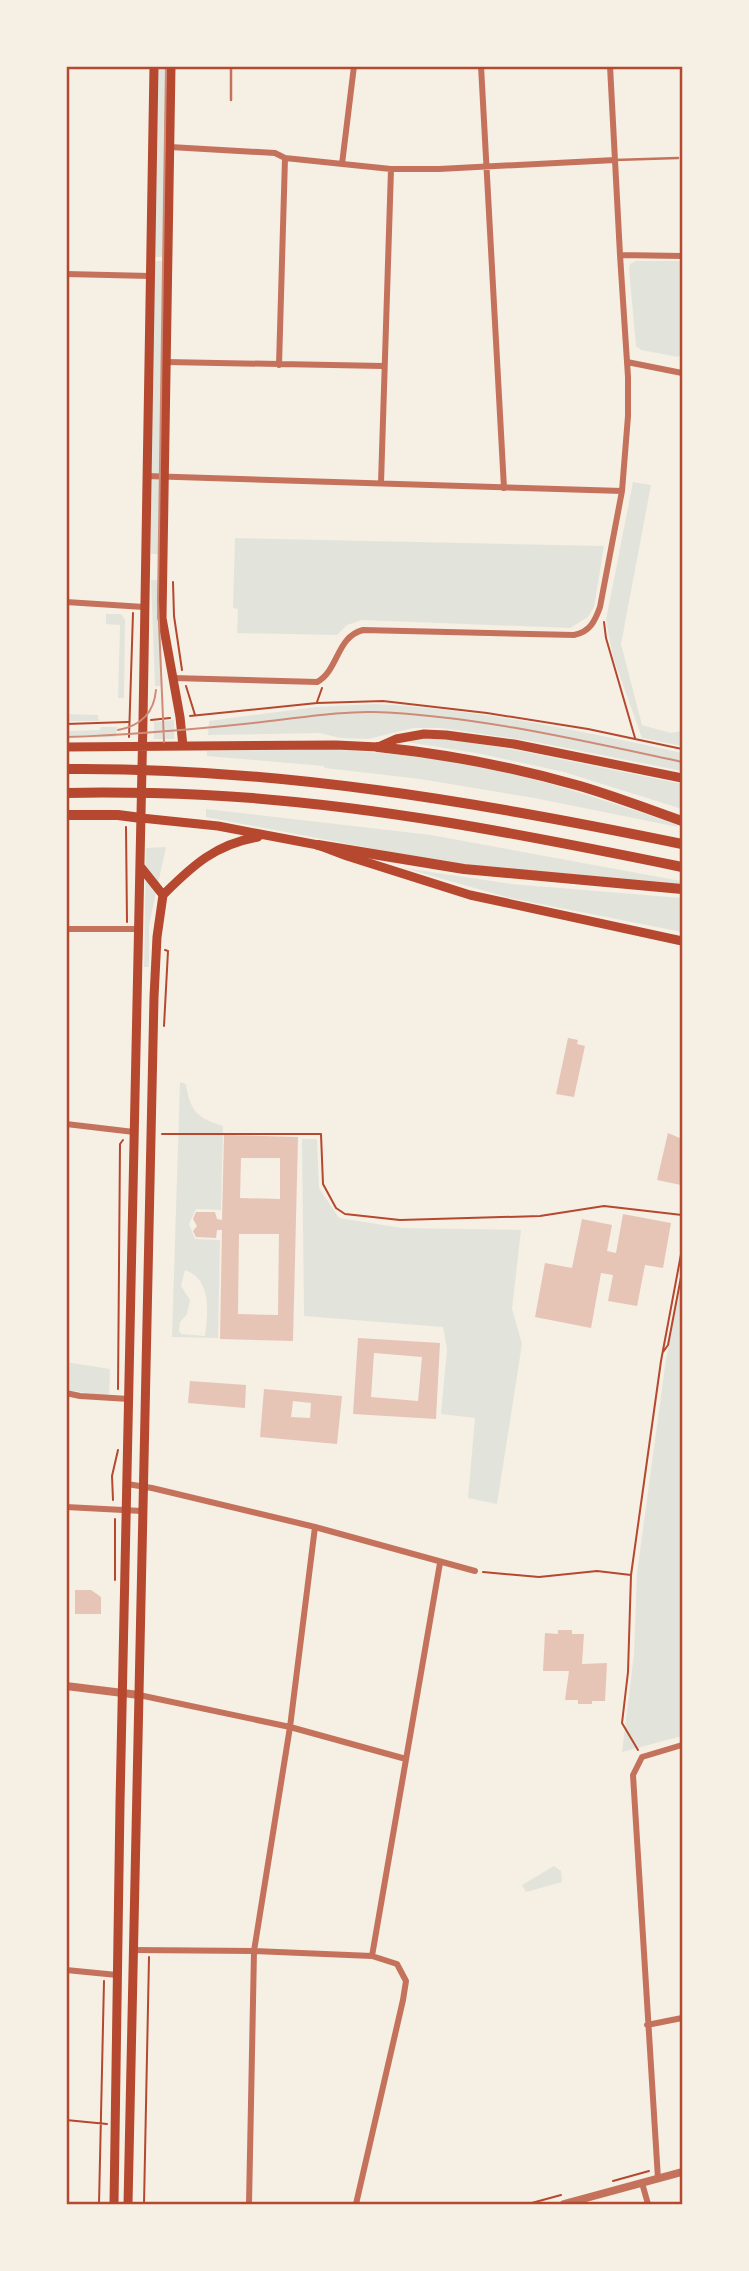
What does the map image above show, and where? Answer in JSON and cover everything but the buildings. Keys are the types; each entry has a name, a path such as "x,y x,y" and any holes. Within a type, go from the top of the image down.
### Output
{"highway":[{"path":"378,747 440,754 505,767 581,786 682,821"},
{"path":"66,769 207,772 336,784 450,799 682,844"},
{"path":"66,793 207,795 323,806 568,844 682,867"},
{"path":"66,815 141,815"},
{"path":"318,845 464,869 682,888"}],"main road":[{"path":"128,2204 134,1950 124,1399 144,720 139,606 146,477 154,66"},
{"path":"171,66 162,618 178,678 183,746"},
{"path":"66,747 378,747 396,739 446,735 514,744 682,778"},
{"path":"141,815 318,845 470,895 682,941"},
{"path":"114,2204 117,1975 143,1486 157,937 163,895 210,853 235,842 266,836"},
{"path":"140,866 163,895"}],"street":[{"path":"342,164 354,66"},
{"path":"481,66 504,488"},
{"path":"178,678 314,682 325,678 348,637 356,632 376,630 573,635 592,626 600,607 622,491 628,416 610,66"},
{"path":"170,147 275,153 285,158 391,169 615,160"},
{"path":"279,365 285,158"},
{"path":"381,483 391,169"},
{"path":"620,255 682,256"},
{"path":"66,274 150,276"},
{"path":"166,362 383,366"},
{"path":"627,362 682,373"},
{"path":"146,477 622,491"},
{"path":"66,602 139,606"},
{"path":"66,929 139,929"},
{"path":"66,1124 130,1132"},
{"path":"66,1393 124,1399"},
{"path":"127,1484 315,1527 475,1571"},
{"path":"66,1507 142,1511"},
{"path":"249,2204 254,1951 290,1727 315,1527"},
{"path":"372,1956 440,1563"},
{"path":"66,1686 131,1694 290,1727 406,1759"},
{"path":"658,2179 633,1776 642,1757 682,1745"},
{"path":"134,1950 372,1956 397,1964 406,1981 356,2204"},
{"path":"66,1970 117,1975"},
{"path":"647,2025 682,2018"},
{"path":"564,2204 682,2172"},
{"path":"642,2183 648,2204"}],"lane":[{"path":"230,100 231,66"},
{"path":"615,160 678,158"}],"path":[{"path":"66,724 130,722 139,606"},
{"path":"600,607 606,638 635,739"},
{"path":"178,678 195,715"},
{"path":"317,703 325,678"},
{"path":"144,720 317,703 383,701 447,707 682,747"},
{"path":"126,826 127,929"},
{"path":"163,1025 168,951"},
{"path":"124,1399 120,1144 130,1132"},
{"path":"161,1134 321,1134 323,1184 336,1209 345,1214 400,1220 535,1216 604,1206 682,1215"},
{"path":"642,1757 622,1723 628,1672 631,1575 662,1353 682,1249"},
{"path":"662,1353 668,1345 682,1272"},
{"path":"115,1588 112,1476 118,1447"},
{"path":"475,1571 539,1577 597,1571 631,1575"},
{"path":"144,2204 149,1950"},
{"path":"99,2204 102,1985 106,1974"},
{"path":"66,2120 115,2124"}],"shaded area":[{"path":"157,67 169,67 165,257 153,257"},
{"path":"153,261 165,261 162,476 151,476"},
{"path":"636,261 682,261 682,353 678,357 641,350 636,346 629,269 630,264"},
{"path":"151,478 161,478 161,554 151,554"},
{"path":"633,482 651,485 621,644 642,725 671,733 682,731 682,746 642,738 613,657 606,620"},
{"path":"235,538 604,546 594,607 588,617 570,628 362,620 347,625 337,635 237,633 238,609 233,608"},
{"path":"151,580 160,580 162,686 155,686"},
{"path":"106,614 121,614 125,620 124,698 118,698 120,625 106,624"},
{"path":"375,704 491,716 682,753 682,771 531,741 441,728 413,728 368,739 340,738 320,733 208,735 209,721 316,707"},
{"path":"67,714 98,715 99,721 67,721"},
{"path":"174,720 174,739 154,739 154,722"},
{"path":"101,727 117,727 116,737 67,738 67,731 100,730"},
{"path":"444,739 511,749 682,784 682,809 564,772 476,753 407,742"},
{"path":"321,749 417,757 488,768 574,791 676,824 678,827 534,798 420,779 324,766 207,756 207,751"},
{"path":"206,809 431,835 681,881 682,884 481,866 401,854 206,817"},
{"path":"166,847 149,925 149,967 144,967 146,848"},
{"path":"404,868 511,884 682,898 682,932 510,898"},
{"path":"180,1082 186,1084 196,1112 223,1126 221,1210 196,1209 189,1224 195,1239 220,1240 218,1338 172,1337","holes":["185,1270 200,1281 206,1298 205,1336 181,1334 179,1331 190,1300 181,1286"]},
{"path":"302,1139 317,1139 319,1188 339,1218 402,1228 521,1230 512,1309 522,1344 497,1504 468,1498 475,1418 441,1414 447,1349 443,1327 304,1316"},
{"path":"682,1279 682,1736 622,1752 634,1654 637,1573 666,1359"},
{"path":"66,1362 110,1369 107,1396 67,1390"},
{"path":"554,1866 561,1871 562,1882 526,1892 522,1885"}],"tram line":[{"path":"164,742 158,600 166,66"},
{"path":"118,730 139,722 149,712 156,690"},
{"path":"66,737 373,712 489,724 682,762"}]}
